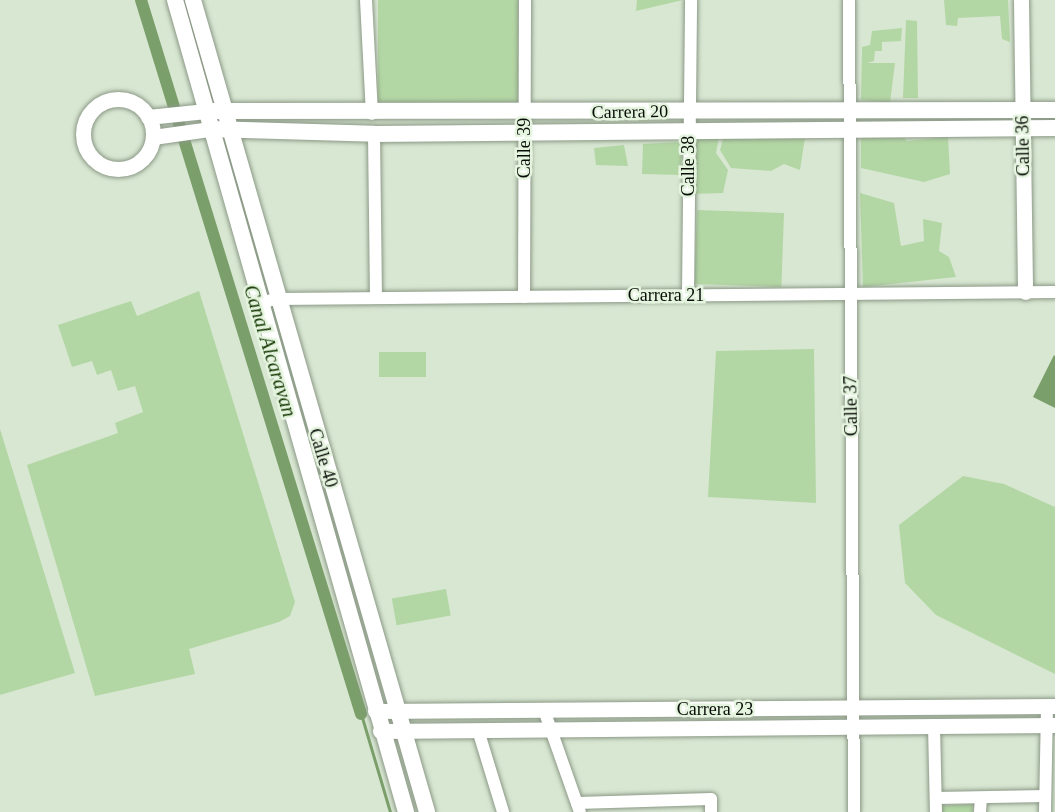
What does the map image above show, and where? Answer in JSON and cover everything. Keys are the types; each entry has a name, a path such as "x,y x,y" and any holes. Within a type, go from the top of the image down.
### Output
{"main road":[{"name":"Calle 40","path":"175,0 199,112 210,129 380,731 406,812"},
{"name":"Calle 40","path":"193,0 276,299 427,812"},
{"name":"Carrera 20","path":"199,112 224,109 372,114 1055,110"},
{"name":"Carrera 20","path":"210,129 374,134 1055,128"}],"street":[{"path":"366,0 372,114"},
{"name":"Calle 39","path":"524,297 525,0"},
{"name":"Calle 38","path":"688,295 688,111 691,0"},
{"name":"Calle 37","path":"849,0 854,812"},
{"name":"Calle 36","path":"1021,0 1025,292"},
{"path":"129,101 148,117 153,137 144,158 116,169 97,162 85,144 85,124 101,104 129,101"},
{"path":"148,117 199,112"},
{"path":"153,137 210,129"},
{"path":"374,134 376,298"},
{"name":"Carrera 21","path":"259,303 276,299 1055,292"},
{"path":"1045,812 1051,706"},
{"name":"Carrera 23","path":"375,711 1051,706"},
{"path":"544,710 547,729 579,807 711,799 711,812"},
{"name":"Carrera 23","path":"380,731 1050,725"},
{"path":"934,726 936,812"},
{"path":"478,730 503,812"},
{"path":"936,798 1045,796"},
{"path":"980,812 981,798"}],"shaded area":[{"path":"378,0 518,0 518,105 378,105"},
{"path":"637,0 683,0 636,11"},
{"path":"944,0 1008,0 1010,42 1002,39 1000,16 958,18 957,26 946,25"},
{"path":"906,20 917,21 918,98 903,98"},
{"path":"902,28 901,41 882,42 882,51 875,51 874,61 867,63 895,63 890,103 861,100 862,47 870,45 872,31"},
{"path":"898,129 907,141 948,137 950,174 924,182 861,168 861,131"},
{"path":"806,131 800,170 784,164 771,171 731,168 720,150 724,135"},
{"path":"694,136 719,137 716,153 728,170 723,193 691,194"},
{"path":"683,142 680,175 642,174 643,144"},
{"path":"624,145 628,166 596,165 594,148"},
{"path":"860,193 894,203 901,246 924,241 923,219 942,223 939,251 949,257 956,277 863,287"},
{"path":"697,210 784,213 781,287 694,284"},
{"path":"199,291 295,602 290,616 279,622 189,649 195,674 95,696 27,465 118,433 115,423 143,412 135,386 118,391 111,370 97,375 92,361 72,367 58,325 131,301 137,316"},
{"path":"814,349 816,503 708,497 716,351"},
{"path":"379,352 426,352 426,377 379,377"},
{"path":"1055,356 1055,408 1033,397"},
{"path":"0,429 75,673 0,695"},
{"path":"963,476 1004,484 1055,507 1055,674 936,615 905,583 899,525"},
{"path":"446,589 451,616 397,625 392,599"},
{"path":"972,804 973,812 938,812 938,806"}],"waterway":[{"name":"Canal Alcaravan","path":"141,0 361,714"},
{"path":"361,714 390,812"}]}
